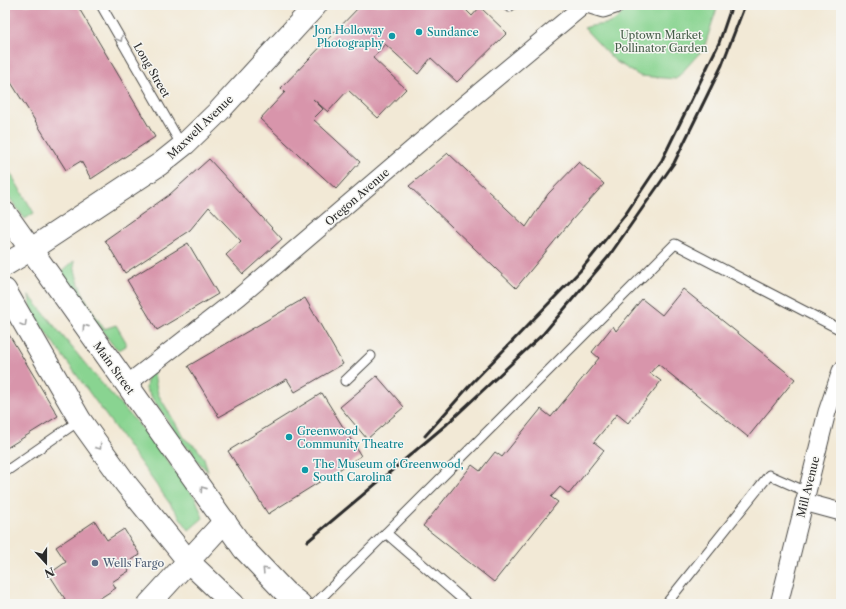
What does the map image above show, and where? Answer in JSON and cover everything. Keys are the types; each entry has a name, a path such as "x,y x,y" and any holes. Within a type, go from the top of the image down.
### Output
{"main road":[{"name":"Maxwell Avenue","path":"5,265 160,164 182,146 219,111 316,5"},
{"name":"Main Street","path":"5,213 244,549 292,598"},
{"path":"5,290 80,420 126,484 189,562 232,604"},
{"path":"149,604 225,521"}],"street":[{"name":"Oregon Avenue","path":"126,385 240,297 465,104 584,5"},
{"path":"590,5 604,9 615,5"},
{"name":"Mill Avenue","path":"779,604 827,412 841,371"},
{"path":"806,497 841,512"}],"lane":[{"name":"Long Street","path":"101,5 182,146"},
{"path":"506,5 509,7 512,5"},
{"path":"315,604 675,244 841,330"},
{"path":"345,381 371,356"},
{"path":"5,472 80,420"},
{"path":"666,604 769,475 806,497"},
{"path":"386,533 468,604"}],"green space":[{"name":"Uptown Market Pollinator Garden","path":"627,5 718,5 704,48 676,79 640,76 615,61 584,28 613,21 618,18"},
{"path":"5,164 34,213 25,219 5,192"},
{"path":"74,261 75,270 81,288 89,305 104,329 116,325 126,342 126,346 119,350 112,344 67,282 62,271"},
{"path":"29,295 97,378 149,436 196,499 203,518 189,530 36,319 30,306"},
{"path":"153,369 158,394 185,439 197,448 204,458 208,472 192,455 193,451 184,445 146,389 148,371"}],"building":[{"path":"5,5 77,5 155,137 91,179 81,161 66,170 5,73"},
{"path":"361,5 461,5 472,16 480,7 507,33 457,82 431,58 418,74 385,44 373,58 406,89 378,118 348,90 328,112 313,99 323,109 313,119 360,162 336,189 260,119 285,92 281,88"},
{"path":"448,153 526,227 548,194 579,162 604,184 516,288 409,186"},
{"path":"209,159 282,239 243,274 226,255 241,241 209,207 190,230 125,273 105,240 169,195"},
{"path":"188,243 218,294 157,330 127,280"},
{"path":"683,289 795,379 748,437 658,364 650,373 661,381 628,423 617,414 594,442 604,450 569,494 560,487 551,497 558,502 494,582 423,526 472,465 480,471 495,452 502,457 541,409 551,417 599,358 592,352 613,326 616,331 642,299 662,315"},
{"path":"305,298 343,364 295,392 287,379 219,417 188,366"},
{"path":"5,328 58,416 5,449"},
{"path":"377,376 404,407 367,439 340,407"},
{"path":"322,393 361,456 268,514 228,451"},
{"name":"Wells Fargo","path":"95,521 107,540 124,529 140,555 125,564 129,571 112,582 116,588 91,604 58,604 65,599 49,574 66,562 56,547"}],"railway":[{"path":"425,436 471,384 580,271 625,215 662,160 719,43 732,5"},
{"path":"308,541 447,424 544,333 609,256 674,163 722,65 745,5"}],"place":[{"name":"Sundance","path":"419,32"},
{"name":"Jon Holloway Photography","path":"392,36"},
{"name":"Greenwood Community Theatre","path":"289,437"},
{"name":"The Museum of Greenwood, South Carolina","path":"305,470"},
{"name":"Wells Fargo","path":"95,563"}]}
